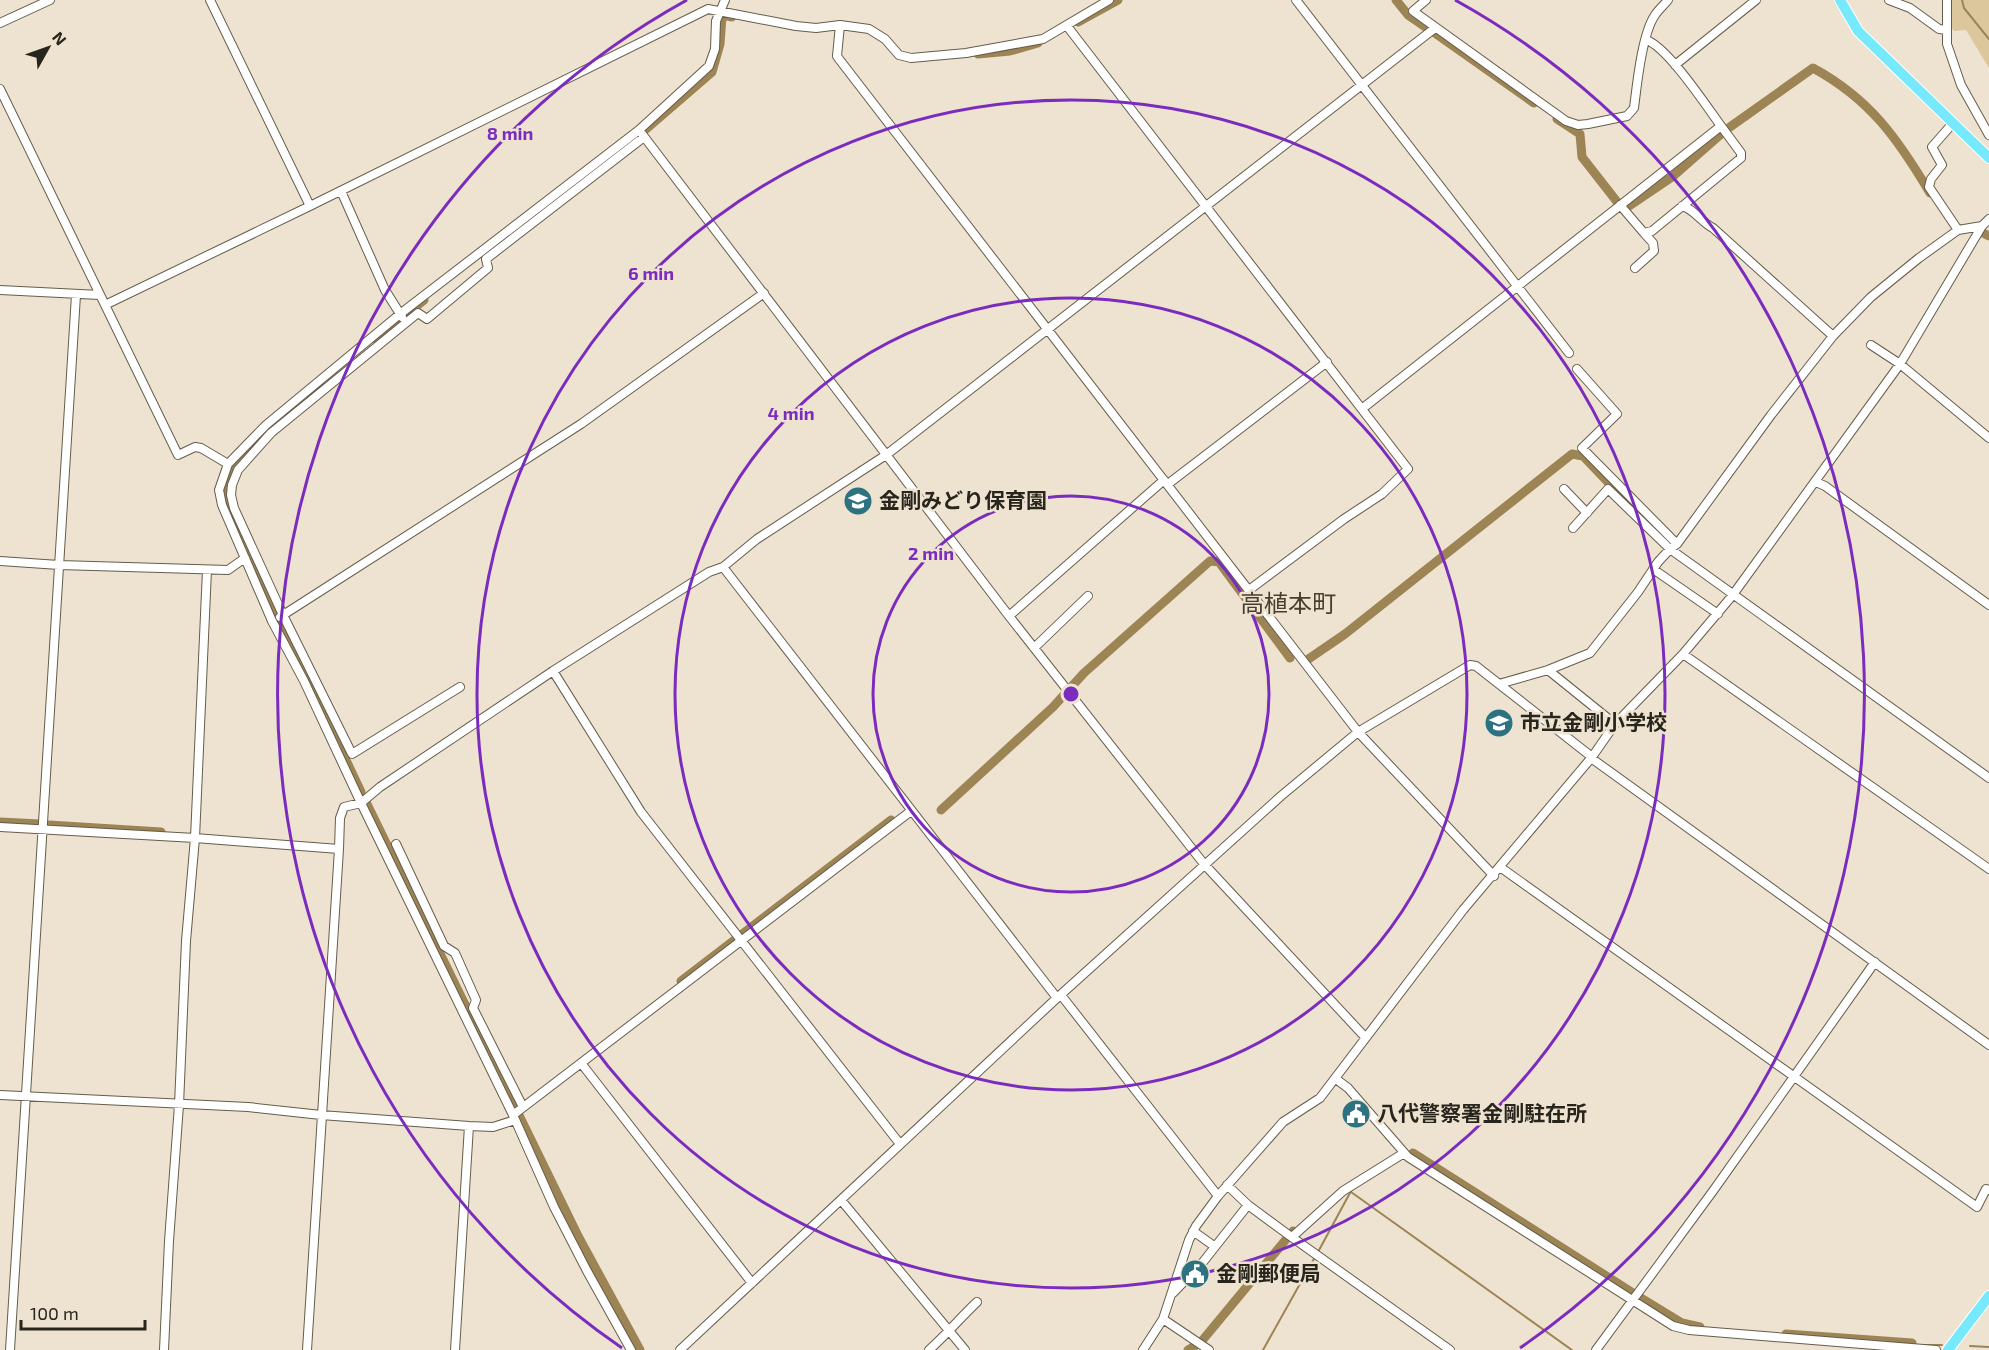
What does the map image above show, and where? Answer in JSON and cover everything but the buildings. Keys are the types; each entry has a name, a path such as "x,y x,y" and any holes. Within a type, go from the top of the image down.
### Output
{"main road":[{"path":"1840,0 1858,31 1989,158"},
{"path":"1948,1350 1989,1296"}],"street":[{"path":"0,23 50,0"},
{"path":"210,0 310,206"},
{"path":"628,1349 570,1238 304,681 272,621 222,505 219,490 271,433 403,318 418,313 427,319 488,268 486,259 641,134 709,66 715,49 716,21 725,0"},
{"path":"105,305 708,9 796,27 816,28 840,25 869,29 885,39 899,55 911,58 966,53 1043,39 1109,0"},
{"path":"1296,0 1569,353"},
{"path":"1426,0 1413,11 1566,121 1578,125 1627,116 1631,113 1634,108 1640,62 1646,40 1654,16 1668,0"},
{"path":"1674,65 1756,0"},
{"path":"1889,0 1910,8 1940,29 1947,30"},
{"path":"1947,0 1947,44 1961,85 1989,135"},
{"path":"840,25 837,56 839,59 1358,732 1494,876"},
{"path":"1067,26 1363,408 1408,470 1382,494 1344,519 1249,591"},
{"path":"307,1350 340,818 344,807 361,803 380,787 553,671 709,572 723,567 757,539 886,455 1435,28"},
{"path":"1644,232 1652,231 1741,158 1741,153 1674,65 1656,45 1646,40"},
{"path":"0,89 178,455 195,447 201,448 228,464"},
{"path":"1953,123 1932,147 1942,165 1929,187 1958,230"},
{"path":"1363,408 1721,126"},
{"path":"641,134 1009,616 1204,864 1365,1037"},
{"path":"460,687 352,754 283,615 234,508 227,482 228,464 266,424 641,134"},
{"path":"341,191 385,290 403,318"},
{"path":"1620,205 1653,243 1654,251 1635,268"},
{"path":"1682,206 1689,207 1702,222 1713,228 1833,336"},
{"path":"1499,684 1548,670 1590,653 1833,336 1871,297 1919,258 1958,230 1986,222"},
{"path":"1143,1350 1163,1319 1193,1232 1218,1196 1283,1122 1320,1098 1463,910 1494,876 1531,827 1592,758 1615,724 1718,614 1900,364 1986,222"},
{"path":"0,290 76,296 100,295"},
{"path":"272,621 581,424 764,293"},
{"path":"10,1350 76,296"},
{"path":"1871,345 1900,364 1989,438"},
{"path":"1009,616 1166,482 1327,362"},
{"path":"1577,369 1617,414 1582,448 1674,546"},
{"path":"1816,482 1825,486 1989,605"},
{"path":"1564,489 1587,513"},
{"path":"1573,528 1608,489 1732,596 1989,778"},
{"path":"0,561 228,570 245,558"},
{"path":"723,567 910,811 1218,1196"},
{"path":"1653,569 1718,614"},
{"path":"164,1350 179,1105 186,941 195,838 207,570"},
{"path":"1034,648 1088,596"},
{"path":"1683,654 1989,869"},
{"path":"680,1350 1059,996 1281,796 1358,732 1463,668 1476,666 1592,758 1989,1045"},
{"path":"1548,670 1615,724"},
{"path":"553,671 641,812 900,1144"},
{"path":"0,1095 248,1107 493,1127 514,1117 523,1107 739,938 910,811"},
{"path":"0,827 339,849"},
{"path":"396,844 444,946 455,953 476,1000 473,1008 523,1107"},
{"path":"1500,867 1977,1207 1986,1188 1989,1190"},
{"path":"1596,1350 1713,1191 1875,962"},
{"path":"581,1063 752,1282"},
{"path":"1336,1079 1348,1088 1404,1153 1673,1326 1689,1330 1936,1350"},
{"path":"455,1350 469,1126"},
{"path":"1289,1235 1343,1191 1404,1153"},
{"path":"1227,1185 1248,1205 1450,1350"},
{"path":"841,1200 965,1350"},
{"path":"1173,1293 1203,1262 1248,1205"},
{"path":"1193,1232 1214,1246"},
{"path":"929,1350 950,1332 954,1324 977,1302"},
{"path":"1163,1319 1209,1350"}],"shaded area":[{"path":"1950,0 1989,0 1989,68 1966,30 1954,31 1951,27"}],"waterway":[{"path":"1078,22 1118,0"},
{"path":"1396,0 1408,15 1427,28"},
{"path":"1962,0 1964,8 1989,39"},
{"path":"646,129 712,72 720,44 722,17 723,15 732,17"},
{"path":"1435,33 1534,103"},
{"path":"978,54 1010,51 1038,43"},
{"path":"1730,127 1813,68 1833,80 1867,107 1894,138 1930,193"},
{"path":"1557,119 1580,134 1582,157 1618,203"},
{"path":"611,157 640,134"},
{"path":"1629,206 1672,177 1721,134"},
{"path":"1983,233 1989,236"},
{"path":"376,339 424,300"},
{"path":"260,436 238,461 229,478 226,487 228,510 361,792"},
{"path":"1307,660 1345,634 1572,454 1583,456 1624,499"},
{"path":"941,810 1053,707 1084,673 1210,561 1219,562 1290,658"},
{"path":"365,800 578,1236 640,1350"},
{"path":"681,981 891,820"},
{"path":"0,822 40,824"},
{"path":"49,825 161,832"},
{"path":"1413,1153 1633,1293"},
{"path":"1318,1252 1351,1191"},
{"path":"1351,1192 1572,1350"},
{"path":"1188,1350 1201,1342 1293,1231"},
{"path":"1263,1350 1315,1257"},
{"path":"1641,1298 1682,1323 1700,1327"},
{"path":"1786,1334 1912,1343"},
{"path":"1922,1345 1942,1345"},
{"path":"1970,1346 1989,1347"}],"place":[{"name":"金剛みどり保育園","path":"858,501"},
{"name":"市立金剛小学校","path":"1499,723"},
{"name":"八代警察署金剛駐在所","path":"1356,1114"},
{"name":"金剛郵便局","path":"1195,1274"}],"district":[{"name":"高植本町","path":"1288,604"}]}
